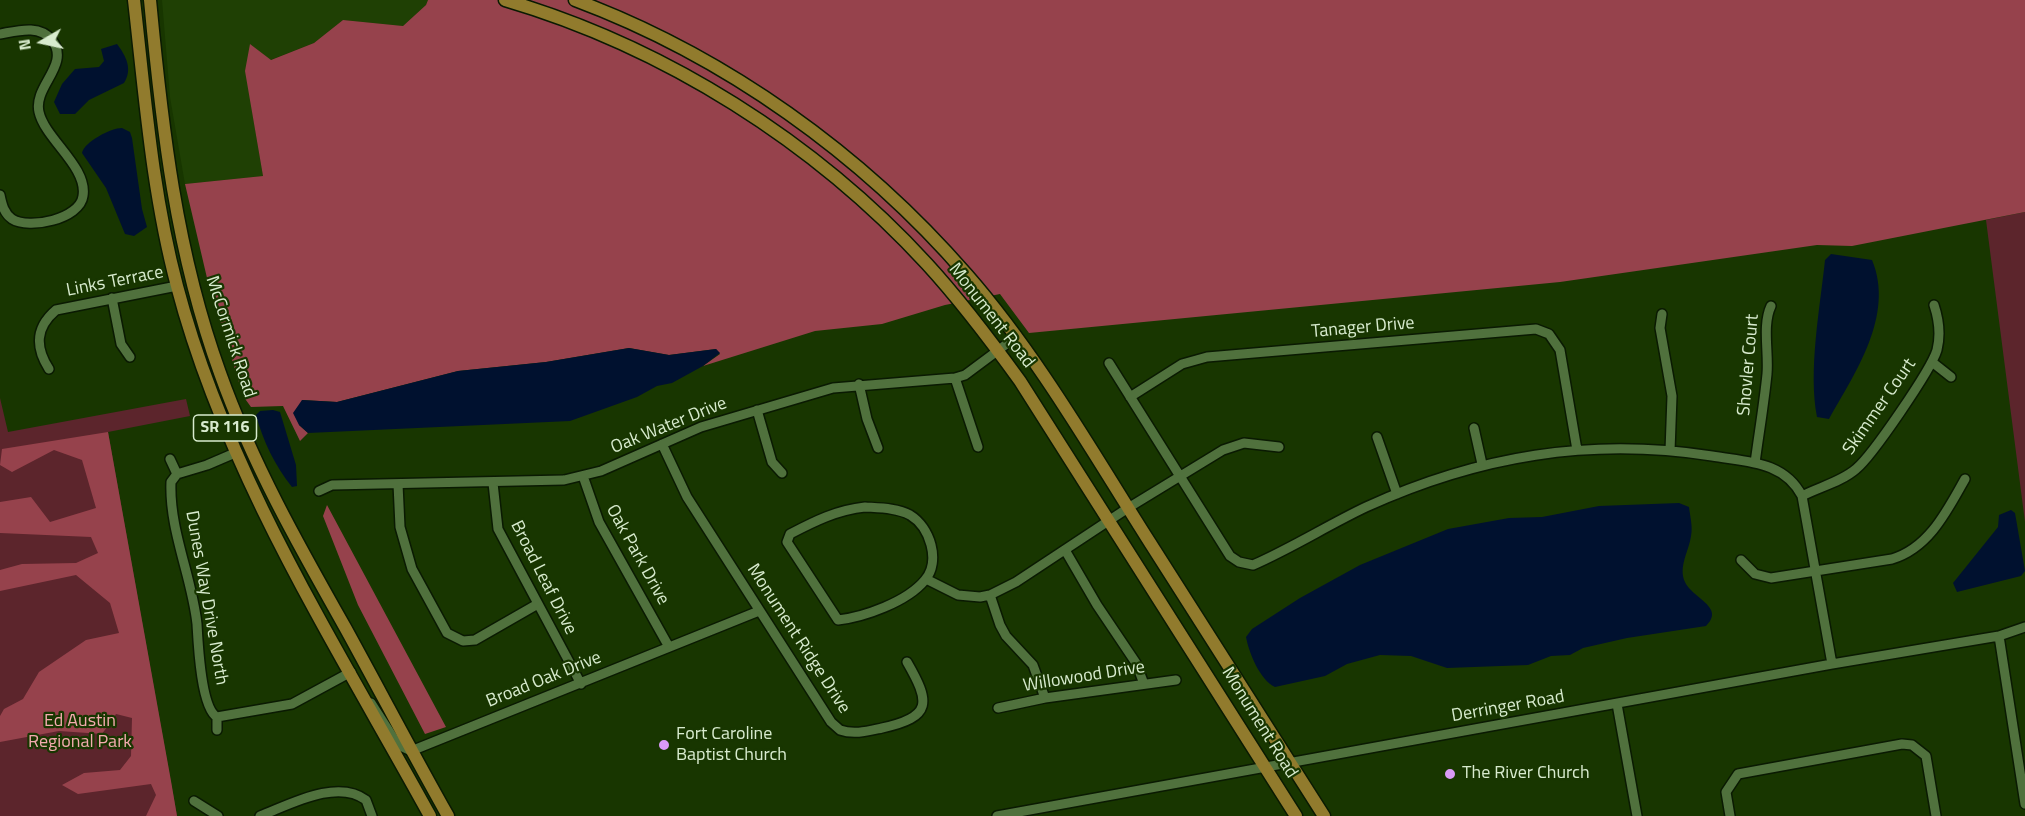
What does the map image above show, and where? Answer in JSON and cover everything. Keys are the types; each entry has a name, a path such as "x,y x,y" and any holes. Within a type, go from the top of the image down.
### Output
{"main road":[{"name":"McCormick Road","path":"134,0 147,130 162,224 177,286 214,402 235,453 265,515 430,816"},
{"name":"McCormick Road","path":"150,0 165,147 176,213 199,309 225,387 278,505 448,816"},
{"name":"Monument Road","path":"505,0 583,27 678,71 778,134 852,192 900,236 946,286 998,350 1109,520 1296,816"},
{"name":"Monument Road","path":"575,0 629,22 688,51 763,96 822,138 868,176 968,275 1042,373 1324,816"},
{"path":"147,130 155,148 164,202 169,210 176,213"},
{"path":"162,224 171,228 188,288 199,309"},
{"path":"206,379 216,386 225,387"},
{"path":"214,402 237,417"}],"street":[{"path":"0,34 35,30 50,37 56,48 57,62 41,93 39,110 81,179 82,201 69,215 20,223 5,212 0,195"},
{"name":"Links Terrace","path":"49,369 40,354 38,336 50,315 56,310 177,286"},
{"path":"112,298 121,344 130,357"},
{"name":"Skimmer Court","path":"1802,496 1855,470 1868,457 1932,362 1940,338 1934,305"},
{"name":"Shovler Court","path":"1755,463 1768,367 1766,315 1771,306"},
{"path":"1662,314 1660,328 1672,396 1670,451"},
{"name":"Tanager Drive","path":"1130,397 1182,364 1207,357 1536,329 1549,334 1557,343 1577,450"},
{"name":"Oak Water Drive","path":"319,491 332,484 493,483 547,481 583,476 701,427 833,388 859,384 955,378 965,375 1016,336"},
{"path":"1932,362 1951,377"},
{"path":"1109,363 1230,556 1239,562 1253,565 1397,494 1482,464 1577,450 1628,448 1670,451 1768,465 1788,475 1802,496 1832,664"},
{"path":"955,378 978,447"},
{"path":"859,384 867,419 879,448"},
{"path":"757,410 772,462 782,473"},
{"path":"1474,428 1482,464"},
{"path":"1377,437 1397,494"},
{"path":"926,579 958,595 980,597 990,595 1016,582 1128,508 1233,446 1256,443 1279,447"},
{"name":"Monument Ridge Drive","path":"662,444 687,497 831,722 840,730 865,732 899,724 917,715 922,707 923,692 907,662"},
{"path":"174,478 235,453"},
{"name":"Dunes Way Drive North","path":"170,459 182,562 195,609 205,692 210,710 217,717"},
{"name":"Oak Park Drive","path":"583,476 598,522 669,647"},
{"path":"1741,560 1755,574 1764,578 1816,572 1908,554 1921,546 1965,479"},
{"name":"Broad Leaf Drive","path":"493,483 498,529 581,684"},
{"path":"398,484 400,527 411,569 442,626 456,639 475,640 537,605"},
{"path":"887,508 902,512 917,521 928,537 932,555 926,579 885,607 853,618 838,620 786,542 790,534 846,509 887,508"},
{"path":"1065,550 1097,605 1136,663 1144,684"},
{"path":"990,595 1006,636 1033,665 1045,698"},
{"name":"Broad Oak Drive","path":"411,751 759,611"},
{"name":"Derringer Road","path":"997,816 1832,664 1999,636 2025,627"},
{"path":"1999,636 2025,804"},
{"path":"217,730 217,717 292,704 351,672"},
{"name":"Willowood Drive","path":"998,708 1045,698 1176,680"},
{"path":"363,694 378,712 398,745 411,751"},
{"path":"1617,704 1637,816"},
{"path":"1730,816 1726,792 1731,781 1738,774 1896,744 1912,745 1926,756 1936,816"},
{"path":"261,816 327,793 347,791 366,800 372,816"},
{"path":"194,801 218,816"}],"shaded area":[{"path":"162,0 428,0 426,5 403,26 343,20 314,43 270,60 250,44 252,111 263,176 185,184 170,97"},
{"path":"428,0 2025,0 2025,212 1852,246 1817,245 1560,282 1029,333 1000,294 945,305 882,324 815,331 703,366 720,354 716,349 669,355 629,348 546,362 458,371 337,402 302,400 299,425 308,433 300,441 283,406 251,407 243,396 207,278 185,184 263,176 245,71 250,44 271,60 314,43 343,20 403,26 426,5"},
{"path":"108,432 177,816 146,816 156,795 151,784 78,794 62,785 84,773 120,770 131,756 132,718 116,714 102,734 59,731 0,742 0,716 4,709 23,699 39,672 86,640 119,633 110,603 76,575 0,591 0,570 22,564 76,563 98,553 91,537 0,533 0,502 31,497 50,522 96,508 82,460 54,450 12,472 0,465 2,449"},
{"path":"327,505 446,727 425,734 358,605 323,516"}],"green space":[{"path":"2025,212 2025,522 1986,220"},
{"name":"Ed Austin Regional Park","path":"0,398 8,432 186,399 190,416 108,432 177,816 0,816"}],"water":[{"path":"117,44 128,68 124,83 89,100 75,114 60,114 54,102 62,84 75,69 99,67 104,61 101,49"},
{"path":"122,128 130,132 132,138 142,209 147,227 134,236 125,234 106,188 82,153 88,144 99,136"},
{"path":"1831,254 1872,260 1878,281 1879,302 1869,343 1829,419 1817,417 1814,359 1825,260"},
{"path":"629,348 669,355 716,349 720,353 703,366 672,383 657,386 637,397 570,421 308,433 299,425 293,413 302,400 337,402 458,371 546,362"},
{"path":"260,411 280,412 296,465 297,486 292,487 280,471 259,425 256,415"},
{"path":"1679,503 1689,507 1692,525 1683,565 1683,576 1689,588 1710,608 1711,619 1706,626 1627,638 1583,648 1570,655 1551,656 1528,665 1447,668 1411,656 1380,655 1347,664 1325,676 1275,687 1260,672 1250,651 1246,637 1252,629 1300,598 1360,565 1448,529 1509,518 1542,517 1599,506"},
{"path":"2011,510 2015,513 2025,571 2021,576 1957,592 1953,583 1998,527 1999,515"}],"place":[{"name":"Fort Caroline Baptist Church","path":"664,745"},
{"name":"The River Church","path":"1450,774"}]}
